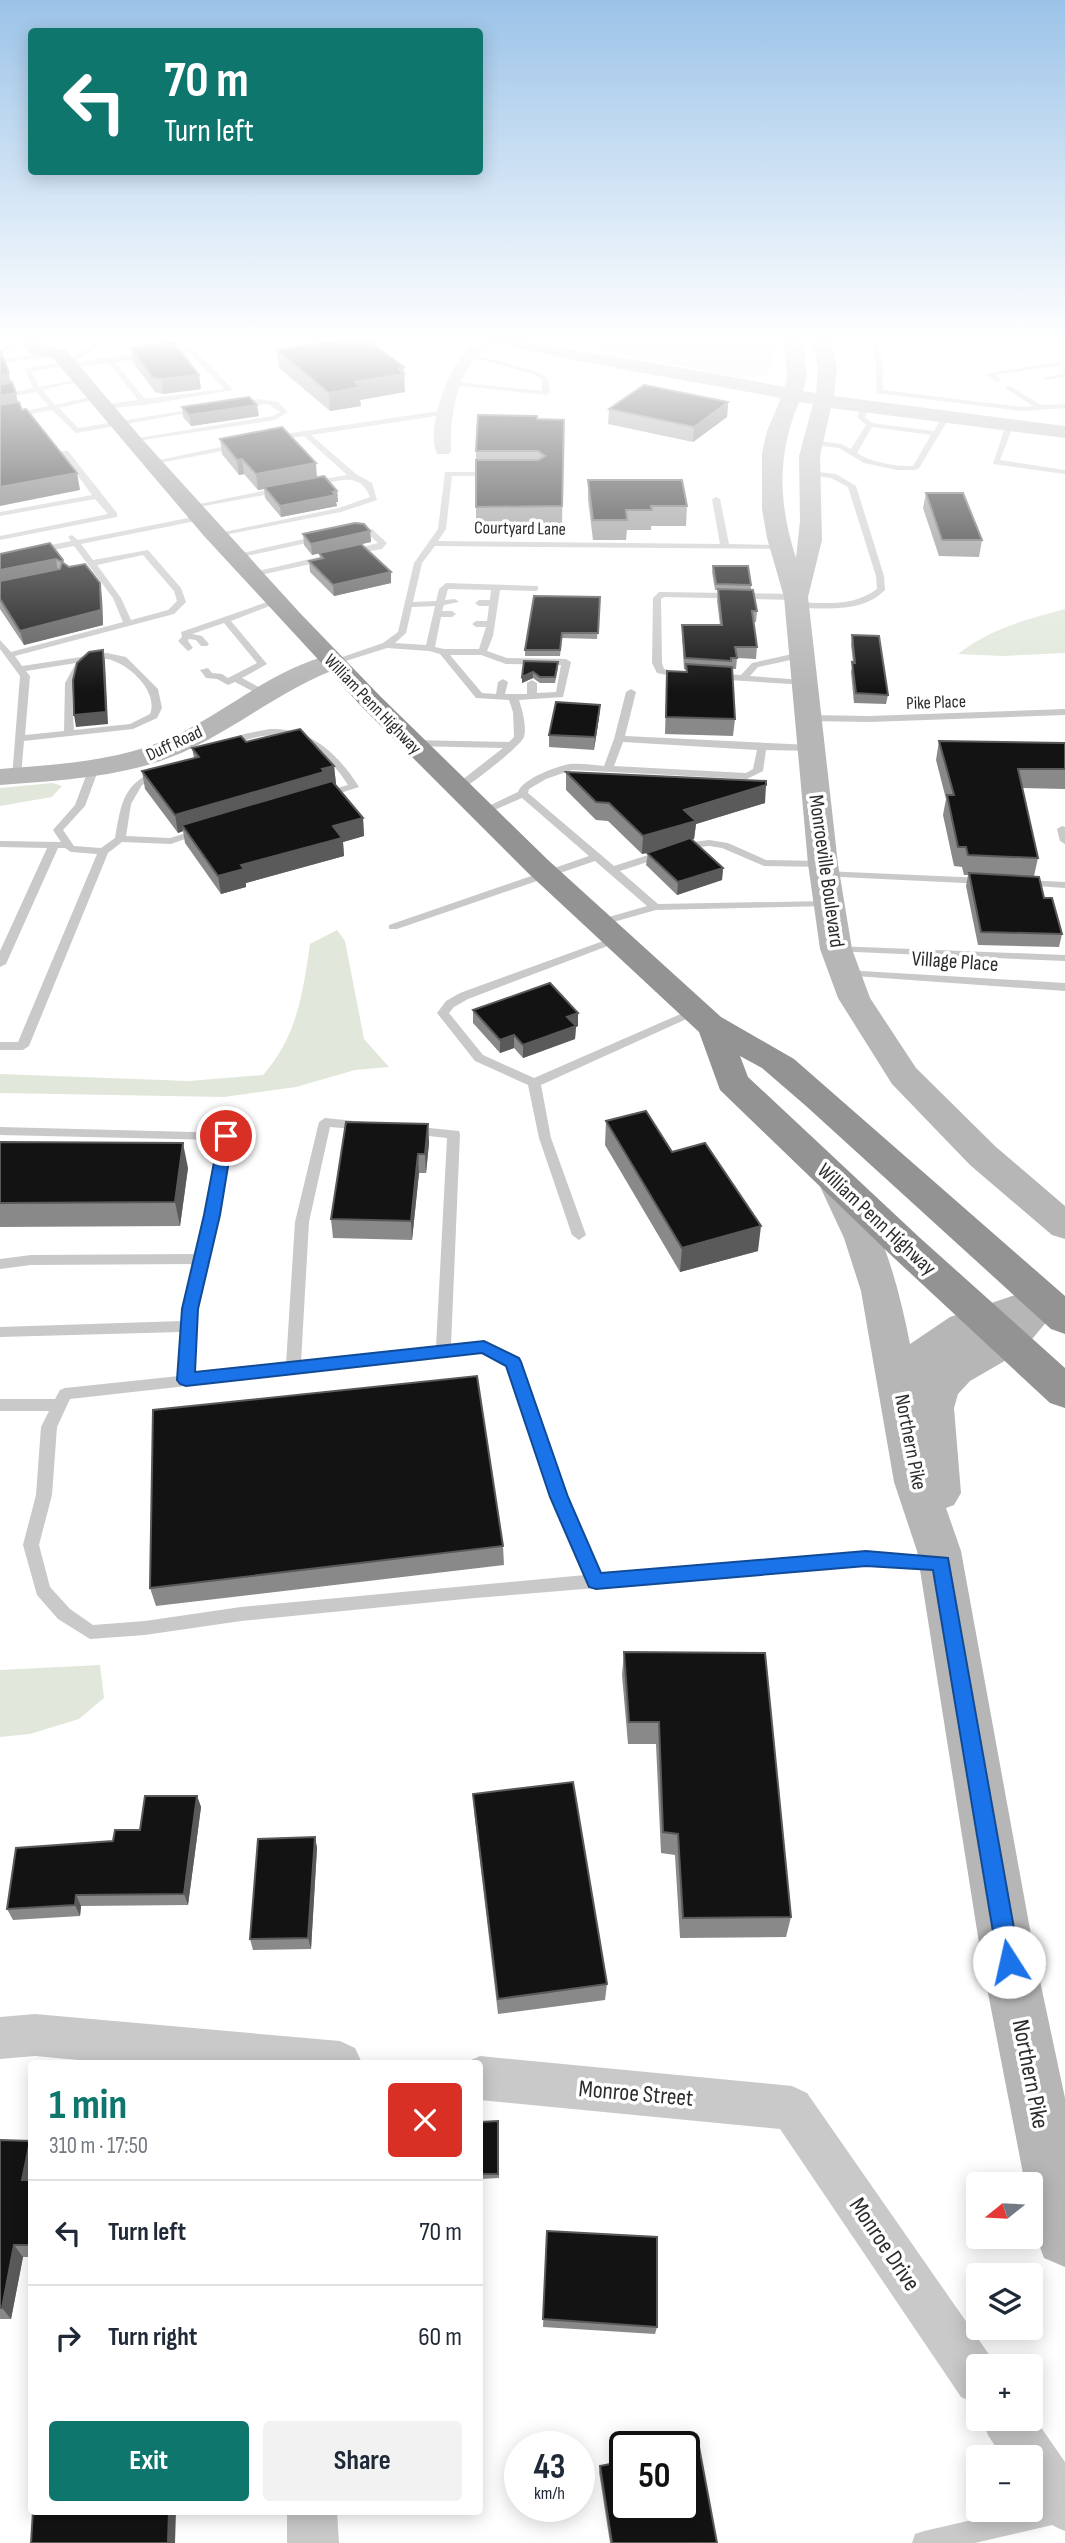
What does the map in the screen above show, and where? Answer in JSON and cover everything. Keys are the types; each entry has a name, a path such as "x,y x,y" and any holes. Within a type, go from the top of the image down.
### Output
{"highway":[{"name":"William Penn Highway","path":"142,455 276,602 411,743 547,874 705,1020 778,1063 1054,1310"},
{"name":"William Penn Highway","path":"705,1020 732,1082 1065,1392"}],"main road":[{"name":"Monroeville Boulevard","path":"772,455 772,509 797,601 825,881 840,961 868,1023 904,1076 983,1156 1065,1226"},
{"name":"Monroeville Boulevard","path":"797,601 811,534 812,455"},
{"name":"Duff Road","path":"8,776 94,768 169,749 298,673 333,662"},
{"path":"835,1180 873,1263 898,1386"},
{"name":"Northern Pike","path":"940,1557 916,1482 898,1386 916,1359 1054,1310"},
{"name":"Northern Pike","path":"995,1329 947,1377 935,1397 940,1557 1004,1935 1055,2144 1065,2237"}],"street":[{"path":"0,2038 35,2035 285,2060"},
{"name":"Monroe Street","path":"483,2078 792,2108"},
{"name":"Monroe Drive","path":"792,2108 966,2362"},
{"path":"1014,2431 1065,2508"},
{"path":"312,2515 313,2543"}],"lane":[{"path":"0,538 114,515 66,455"},
{"path":"149,463 191,455"},
{"path":"214,535 341,510 374,498 369,485 353,476 329,455"},
{"path":"853,455 864,461 897,468 915,468 923,455"},
{"path":"999,455 996,462 1065,472"},
{"path":"693,675 660,671 656,640 657,598 662,594 845,605 871,599 881,590 880,576 852,485 834,476 811,473"},
{"path":"333,662 386,645 402,633 418,563 442,529 448,474 500,474"},
{"path":"301,486 353,476"},
{"path":"0,558 76,543 288,488"},
{"path":"0,514 97,496"},
{"path":"716,499 725,546"},
{"path":"62,526 96,567 117,598 128,624"},
{"path":"250,574 379,547 383,543 369,531 356,529 344,532"},
{"path":"233,555 331,535"},
{"name":"Courtyard Lane","path":"432,543 781,547"},
{"path":"9,655 170,612 181,602 178,590 145,552 96,567 86,573"},
{"path":"430,648 446,586 535,588"},
{"path":"482,652 489,636 496,587"},
{"path":"187,636 184,634 276,602"},
{"path":"437,622 454,602"},
{"path":"479,603 494,603"},
{"path":"410,605 437,622 451,619"},
{"path":"205,670 209,676 220,671 228,682 262,664 225,620"},
{"path":"476,620 492,620"},
{"path":"187,636 199,638 204,645"},
{"path":"187,636 183,641 188,648"},
{"path":"474,636 489,636"},
{"path":"0,643 25,676 19,740 8,776"},
{"path":"386,645 430,648 443,652 482,652 506,665 566,662 560,695 479,696 443,652"},
{"path":"744,677 755,665 801,655"},
{"path":"19,740 133,726 154,716 157,708 153,689 130,663 122,659 107,656 20,668"},
{"path":"69,734 69,679 74,666 87,659"},
{"path":"706,676 804,683"},
{"path":"236,679 263,692"},
{"path":"500,697 503,682"},
{"path":"532,697 533,683"},
{"path":"608,769 631,692"},
{"path":"457,789 470,776 513,745 519,737 518,712 513,697"},
{"name":"Pike Place","path":"808,718 869,719 1065,712"},
{"path":"211,751 247,735 288,732 317,747 346,772 354,787 306,799"},
{"path":"619,739 811,748"},
{"path":"411,743 513,745"},
{"path":"523,794 524,788 532,782 562,769 747,776 758,771 762,747"},
{"path":"120,839 125,804 138,783 175,767"},
{"path":"70,847 58,830 80,806 94,768"},
{"path":"481,812 523,794"},
{"path":"523,794 655,907"},
{"path":"0,1046 23,1046 103,852 120,839 171,841 210,829"},
{"path":"1062,829 1065,841"},
{"path":"612,870 689,845 709,843 724,845 764,863 825,881"},
{"path":"0,844 54,845 103,852"},
{"path":"0,964 54,845"},
{"path":"393,927 598,856"},
{"path":"705,1020 534,1083 479,1058 443,1013 450,1004 464,996 655,907 825,881 1000,882"},
{"path":"1013,883 1065,885"},
{"path":"840,961 1065,958"},
{"name":"Village Place","path":"840,961 1065,987"},
{"path":"534,1083 545,1139 579,1235"},
{"path":"293,1368 302,1222 325,1122 454,1134 443,1351"},
{"path":"0,1131 226,1136 190,1309 186,1380"},
{"path":"0,1264 31,1260 202,1259"},
{"path":"0,1332 189,1326"},
{"path":"596,1581 559,1497 513,1362 484,1347 65,1394 49,1427 44,1495 32,1545 43,1590 64,1614 90,1632 145,1628 268,1611 596,1581 866,1559 940,1557"},
{"path":"0,1405 60,1405"},
{"path":"923,2543 1065,2508"}],"shaded area":[{"path":"1065,609 1065,653 1003,656 958,654 996,631"},
{"path":"53,783 62,786 52,797 0,806 0,788"},
{"path":"337,930 345,941 364,1039 389,1067 355,1070 296,1087 224,1097 0,1093 0,1074 189,1081 263,1075 284,1045 297,1014 310,944"},
{"path":"100,1665 104,1698 79,1719 30,1734 0,1737 0,1670"}],"building":[{"path":"0,455 62,455 77,473 0,487"},
{"path":"233,455 308,455 316,463 256,474 242,459 237,460"},
{"path":"543,455 563,455 562,506 476,507 476,460 538,460 545,456"},
{"path":"324,476 337,491 333,492 336,495 280,506 264,487"},
{"path":"588,480 682,480 687,506 651,506 652,510 626,510 627,520 593,520"},
{"path":"926,493 963,493 982,540 942,540"},
{"path":"355,523 364,524 370,531 311,544 303,534"},
{"path":"50,543 62,562 56,559 0,570 0,554"},
{"path":"361,544 391,572 333,585 309,561 323,558 319,553"},
{"path":"62,562 69,567 85,564 100,583 101,610 20,631 0,599 0,581 60,569"},
{"path":"713,566 748,566 751,585 716,584"},
{"path":"718,589 753,590 757,611 752,611 757,647 735,647 737,658 731,658 731,661 685,658 682,625 722,625"},
{"path":"534,596 600,597 598,633 562,633 560,650 525,650"},
{"path":"852,635 879,636 888,695 856,693"},
{"path":"103,650 106,712 74,715 73,680 77,663 89,652"},
{"path":"524,661 558,662 555,677 540,677 533,672 522,677"},
{"path":"686,664 732,667 735,719 666,717 667,671 687,672"},
{"path":"556,702 600,705 595,737 549,735"},
{"path":"300,729 334,766 322,769 324,772 175,815 142,771 199,757 192,748 241,736 246,742"},
{"path":"939,741 1065,743 1065,769 1018,769 1038,858 968,855 966,847 958,847 947,795 954,795"},
{"path":"566,772 766,781 766,785 684,810 696,821 643,836 609,803 596,802"},
{"path":"332,781 363,818 333,826 342,838 241,865 244,869 218,876 182,825"},
{"path":"690,838 723,868 678,882 647,853"},
{"path":"969,873 1039,877 1044,898 1052,898 1062,934 981,932"},
{"path":"550,983 578,1013 567,1017 576,1026 523,1045 514,1035 500,1040 473,1010"},
{"path":"646,1111 672,1152 705,1143 761,1226 682,1248 606,1121"},
{"path":"346,1122 428,1124 425,1154 418,1154 411,1221 331,1219"},
{"path":"0,1142 183,1143 175,1202 0,1203"},
{"path":"477,1376 503,1546 150,1588 153,1410"},
{"path":"624,1652 765,1653 791,1917 683,1918 678,1834 663,1832 659,1722 629,1722"},
{"path":"573,1782 607,1984 498,1999 473,1794"},
{"path":"145,1796 197,1796 184,1894 76,1895 75,1905 7,1909 16,1848 113,1841 115,1830 140,1830"},
{"path":"315,1837 308,1938 250,1939 258,1839"},
{"path":"498,2121 498,2174 483,2174 483,2122"},
{"path":"0,2140 28,2141 22,2180 28,2180 28,2245 14,2245 0,2308"},
{"path":"547,2231 657,2237 657,2327 543,2319"},
{"path":"700,2452 717,2543 612,2543 600,2466 609,2464 609,2522 700,2522"},
{"path":"33,2515 169,2515 168,2543 31,2543"}],"route":[{"path":"226,1136 212,1215 190,1309 186,1380 484,1347 513,1362 559,1497 596,1581 866,1559 941,1563 1009,1962"}]}
